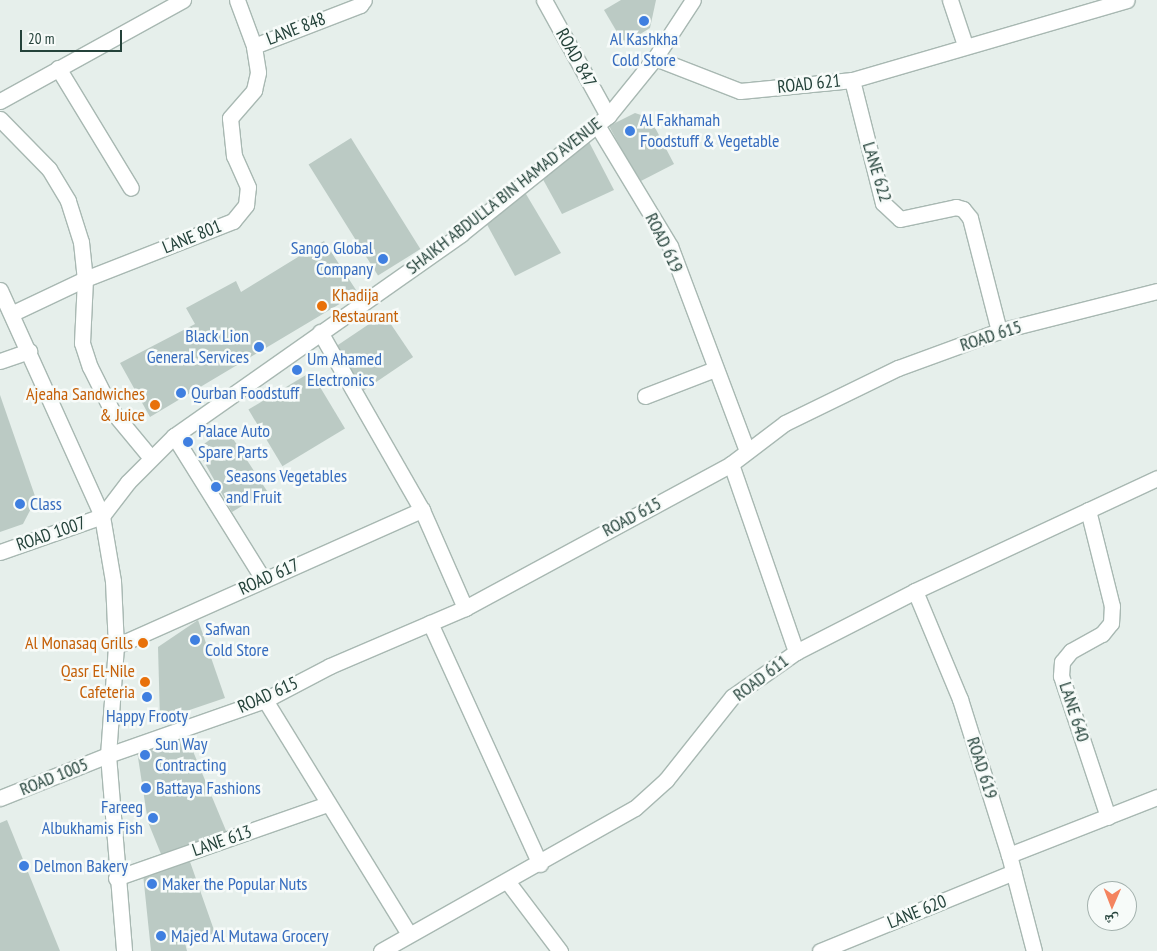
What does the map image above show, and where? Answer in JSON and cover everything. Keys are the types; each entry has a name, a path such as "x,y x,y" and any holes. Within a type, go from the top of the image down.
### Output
{"street":[{"path":"0,101 182,0"},
{"name":"LANE 801","path":"13,313 85,279 233,220 246,205 248,187 234,156 229,136 230,118 254,90 258,72 254,46 237,0"},
{"name":"LANE 848","path":"254,46 360,4 364,0"},
{"name":"ROAD 847","path":"544,0 603,120"},
{"name":"SHAIKH ABDULLA BIN HAMAD AVENUE","path":"102,516 151,458 174,436 460,234 603,120 655,58 693,0"},
{"path":"950,0 965,45"},
{"name":"ROAD 621","path":"655,58 740,92 852,80 965,45 1127,0"},
{"path":"58,68 131,188"},
{"name":"LANE 622","path":"852,80 883,203 900,219 956,207 962,209 970,218 999,331"},
{"path":"0,119 49,169 68,201 81,242 85,279 82,343 90,367 112,411 151,458"},
{"name":"ROAD 619","path":"603,120 670,246 747,451"},
{"path":"0,290 13,313 102,516 113,581 116,646 108,755 116,878 124,951"},
{"name":"ROAD 615","path":"108,755 265,700 330,666 465,608 731,464 786,423 898,368 999,331 1157,291"},
{"path":"320,332 422,510 465,608"},
{"path":"0,361 29,351"},
{"path":"645,396 715,369"},
{"path":"174,436 263,580"},
{"path":"731,464 796,652"},
{"name":"ROAD 611","path":"380,951 408,934 540,864 652,795 732,697 796,652 915,591 1157,478"},
{"name":"ROAD 617","path":"116,646 422,510"},
{"name":"LANE 640","path":"1088,510 1112,606 1111,623 1102,634 1070,651 1062,662 1062,676 1108,817"},
{"name":"ROAD 1007","path":"0,552 102,516"},
{"name":"ROAD 619","path":"915,591 960,699 1014,872 1034,951"},
{"path":"430,622 540,864"},
{"path":"265,700 408,934"},
{"name":"ROAD 1005","path":"0,798 108,755"},
{"path":"1009,855 1157,797"},
{"name":"LANE 613","path":"116,878 327,804"},
{"name":"LANE 620","path":"820,951 1014,872"},
{"path":"507,881 560,951"}],"building":[{"path":"621,0 656,0 650,28 624,44 604,10"},
{"path":"635,113 650,118 674,164 639,182 609,126"},
{"path":"351,138 420,249 378,276 309,164"},
{"path":"588,140 614,190 562,214 540,174"},
{"path":"523,189 561,253 515,276 484,219"},
{"path":"324,241 358,293 150,417 120,363 195,324 186,308 236,281 241,292"},
{"path":"384,314 413,357 363,391 334,348"},
{"path":"311,372 345,429 282,466 248,410"},
{"path":"0,395 36,499 23,524 0,532"},
{"path":"226,428 267,491 232,512 197,449"},
{"path":"198,620 225,698 160,720 158,647"},
{"path":"185,732 227,833 163,859 148,822 137,751"},
{"path":"7,820 60,951 0,951 0,823"},
{"path":"188,856 215,933 185,943 187,951 151,951 143,874"}],"place":[{"name":"Al Kashkha Cold Store","path":"644,21"},
{"name":"Al Fakhamah Foodstuff & Vegetable","path":"630,131"},
{"name":"Sango Global Company","path":"383,259"},
{"name":"Khadija Restaurant","path":"322,306"},
{"name":"Black Lion General Services","path":"259,347"},
{"name":"Um Ahamed Electronics","path":"297,370"},
{"name":"Qurban Foodstuff","path":"181,393"},
{"name":"Ajeaha Sandwiches & Juice","path":"155,405"},
{"name":"Palace Auto Spare Parts","path":"188,442"},
{"name":"Seasons Vegetables and Fruit","path":"216,487"},
{"name":"Class","path":"20,504"},
{"name":"Safwan Cold Store","path":"195,640"},
{"name":"Al Monasaq Grills","path":"143,643"},
{"name":"Qasr El-Nile Cafeteria","path":"145,682"},
{"name":"Happy Frooty","path":"147,697"},
{"name":"Sun Way Contracting","path":"145,755"},
{"name":"Battaya Fashions","path":"146,788"},
{"name":"Fareeg Albukhamis Fish","path":"153,818"},
{"name":"Delmon Bakery","path":"24,866"},
{"name":"Maker the Popular Nuts","path":"152,884"},
{"name":"Majed Al Mutawa Grocery","path":"161,936"}]}
